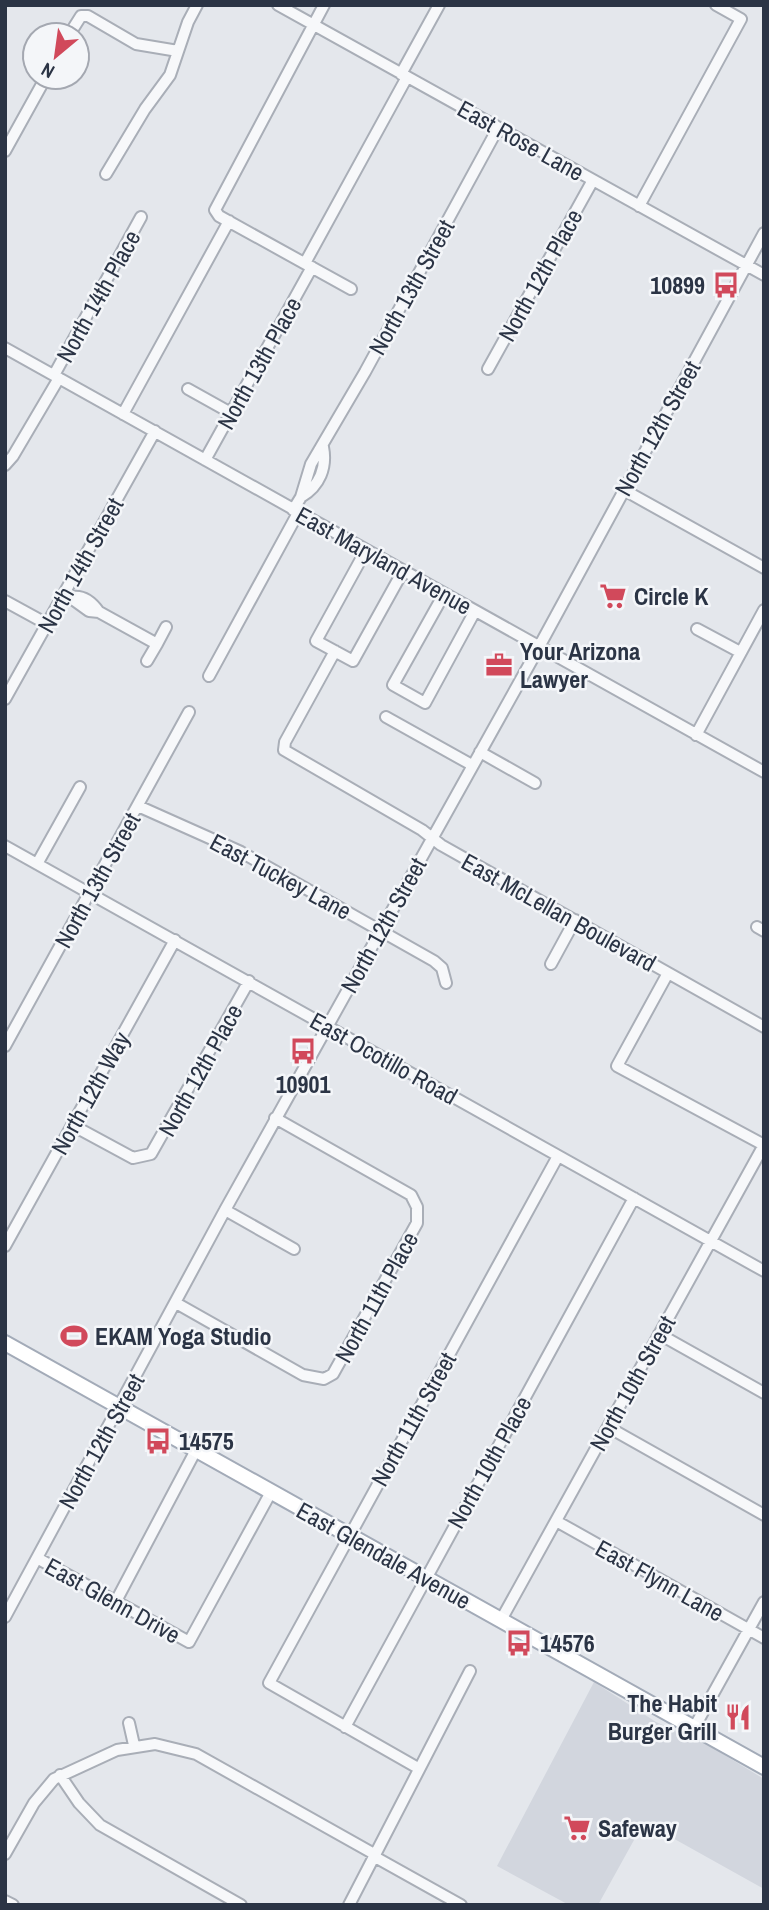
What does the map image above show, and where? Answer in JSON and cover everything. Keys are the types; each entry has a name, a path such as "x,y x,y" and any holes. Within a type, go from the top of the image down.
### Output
{"main road":[{"name":"East Glendale Avenue","path":"5,1343 764,1767"}],"street":[{"path":"107,174 145,109 170,75 197,5"},
{"name":"East Rose Lane","path":"278,5 764,275"},
{"path":"324,5 215,206 216,213 229,221 351,289"},
{"name":"North 13th Place","path":"205,460 308,265 439,5"},
{"path":"639,205 741,19 716,5"},
{"path":"78,21 81,16 88,16 136,44 178,51"},
{"path":"5,151 38,91"},
{"name":"North 13th Street","path":"209,676 296,512 301,497 311,491 325,469 323,447 498,128"},
{"name":"North 12th Place","path":"488,369 593,180"},
{"name":"North 14th Place","path":"5,465 13,456 57,377 141,217"},
{"path":"122,414 229,221"},
{"name":"North 12th Street","path":"5,1617 275,1118 539,647 764,233"},
{"name":"East Maryland Avenue","path":"5,348 764,772"},
{"path":"188,389 231,414"},
{"name":"North 14th Street","path":"5,699 47,624 68,595 155,432"},
{"path":"624,490 764,568"},
{"path":"366,550 316,641 353,661 403,570"},
{"path":"444,594 393,685 425,703 475,611"},
{"path":"68,595 157,644"},
{"path":"5,601 47,624"},
{"path":"696,736 764,610"},
{"path":"147,661 166,627"},
{"path":"696,629 740,652"},
{"name":"East McLellan Boulevard","path":"335,651 285,742 284,750 431,838 764,1027"},
{"name":"North 13th Street","path":"5,1046 189,712"},
{"path":"386,717 472,765"},
{"path":"480,751 535,783"},
{"path":"37,864 80,786"},
{"name":"East Tuckey Lane","path":"138,806 241,852 434,961 442,968 446,983"},
{"name":"East Ocotillo Road","path":"5,846 764,1270"},
{"path":"551,964 575,920"},
{"name":"North 12th Way","path":"5,1246 175,940"},
{"path":"668,973 617,1066 764,1145"},
{"name":"North 12th Place","path":"72,1125 133,1158 151,1154 249,981"},
{"name":"North 11th Place","path":"176,1303 303,1375 316,1379 333,1374 417,1223 415,1201 406,1191 275,1118"},
{"name":"North 10th Street","path":"501,1620 764,1145"},
{"name":"North 11th Street","path":"345,1727 269,1683 558,1156"},
{"name":"North 10th Place","path":"345,1727 634,1198"},
{"path":"225,1210 294,1249"},
{"path":"659,1334 764,1393"},
{"path":"607,1427 764,1515"},
{"path":"115,1603 196,1450"},
{"name":"East Glenn Drive","path":"37,1558 189,1642 271,1492"},
{"name":"East Flynn Lane","path":"556,1521 764,1637"},
{"path":"694,1728 764,1602"},
{"path":"349,1905 470,1671"},
{"path":"129,1723 134,1745"},
{"path":"345,1727 418,1768"},
{"path":"5,1854 34,1802 60,1775 134,1745 155,1744 196,1754 461,1905"},
{"path":"60,1775 79,1803 100,1825 241,1905"},
{"path":"5,1829 16,1835"},
{"path":"5,1901 13,1905"}],"shaded area":[{"path":"594,1682 656,1722 708,1745 764,1779 764,1889 644,1822 598,1905 569,1905 497,1866"}],"place":[{"name":"10899","path":"726,285"},
{"name":"Circle K","path":"613,596"},
{"name":"Your Arizona Lawyer","path":"499,665"},
{"name":"10901","path":"303,1051"},
{"name":"EKAM Yoga Studio","path":"74,1336"},
{"name":"14575","path":"158,1441"},
{"name":"14576","path":"519,1643"},
{"name":"The Habit Burger Grill","path":"738,1717"},
{"name":"Safeway","path":"577,1828"}]}
